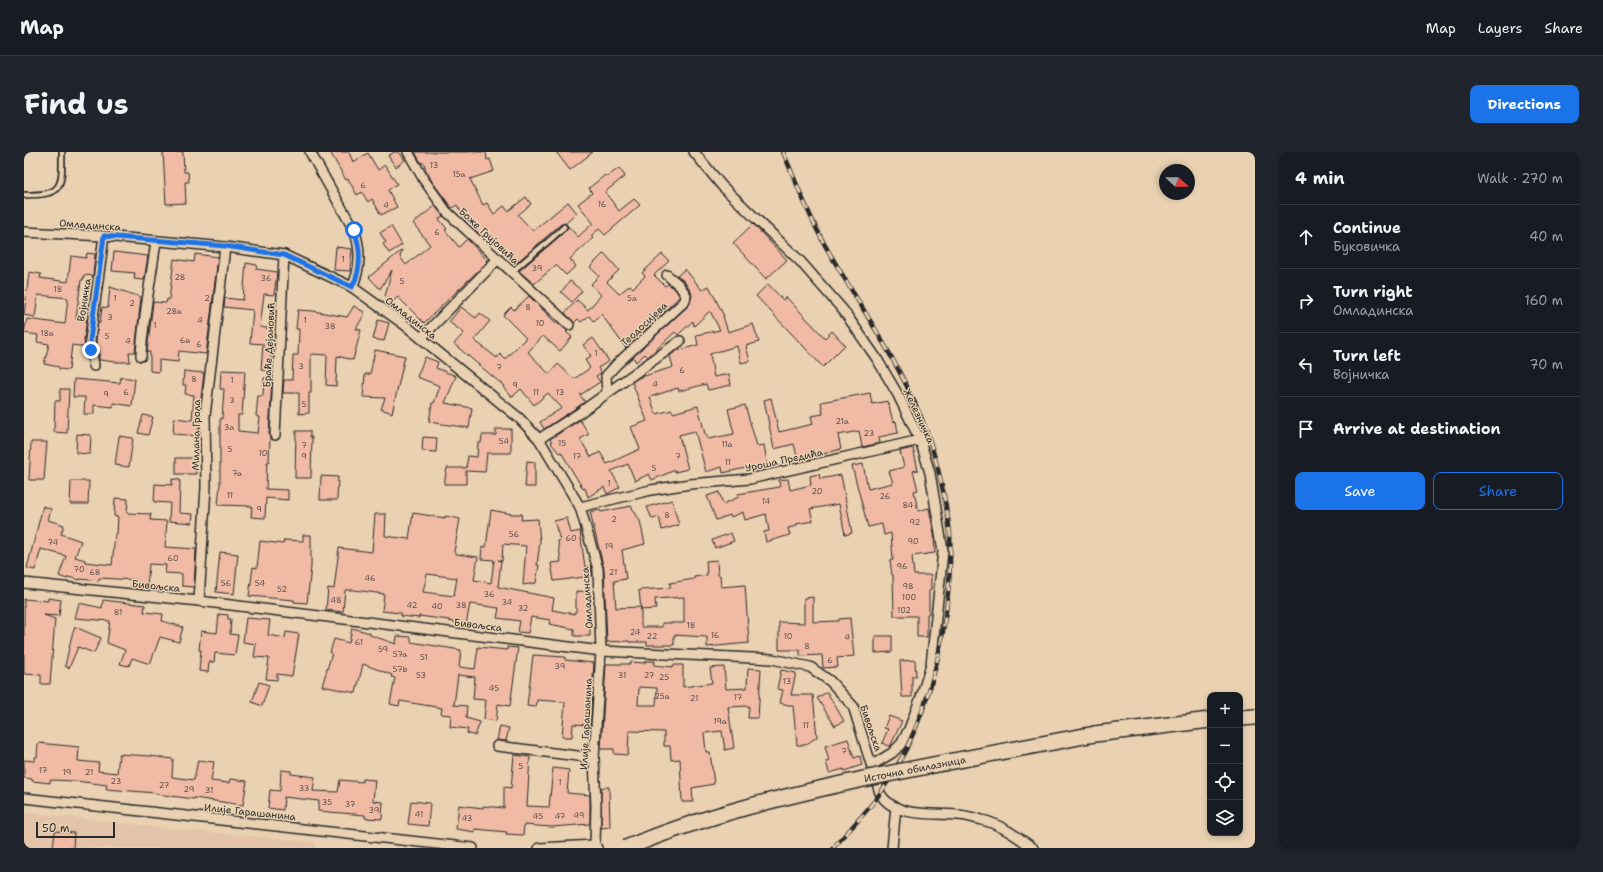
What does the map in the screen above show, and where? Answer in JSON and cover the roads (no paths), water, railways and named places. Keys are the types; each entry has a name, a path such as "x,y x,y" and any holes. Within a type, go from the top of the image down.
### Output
{"main road":[{"path":"1243,718 1255,717"},
{"name":"Источна обилазница","path":"626,848 706,819 792,796 908,770 1095,734 1207,720"}],"street":[{"name":"Боже Грујовића","path":"408,152 424,180 446,211 569,325"},
{"name":"Железничка","path":"694,152 722,186 800,261 843,310 877,359 898,395 920,440 930,473 943,551 934,646 921,697 902,744 892,753 872,765"},
{"path":"314,153 354,230 358,242 358,270 356,280 352,287"},
{"name":"Омладинска","path":"24,232 104,236 225,246 284,255 352,287 421,338 519,418 539,439 580,507 598,569 601,651"},
{"name":"Војничка","path":"94,366 90,340 104,236"},
{"path":"140,356 145,305 151,280 156,241"},
{"name":"Милана Грола","path":"199,601 206,487 205,416 225,246"},
{"name":"Браће Дејановић","path":"275,435 284,255"},
{"path":"421,338 498,259"},
{"name":"Теодосијева","path":"607,392 606,376 685,301 686,295 667,275"},
{"path":"539,439 578,414 680,341"},
{"name":"Уроша Предића","path":"580,507 651,490 690,484 750,479 920,440"},
{"name":"Бивољска","path":"24,583 199,601 601,651 772,659 810,667 830,681 852,706 883,798 888,803 896,807"},
{"name":"Илије Гарашанина","path":"539,848 596,846 594,758 601,651"},
{"path":"497,746 594,758"},
{"name":"Илије Гарашанина","path":"24,798 473,848"},
{"path":"892,848 896,807 912,812 960,815 983,820 1002,828 1033,848"}],"lane":[{"path":"24,195 47,194 56,189 62,177 62,152"},
{"path":"512,272 529,255 547,244 564,227"}],"railway":[{"path":"783,152 820,236 900,373 921,417 931,444 939,474 950,533 949,583 942,638 936,665 919,718 896,768 881,792 864,814 833,848"}]}
